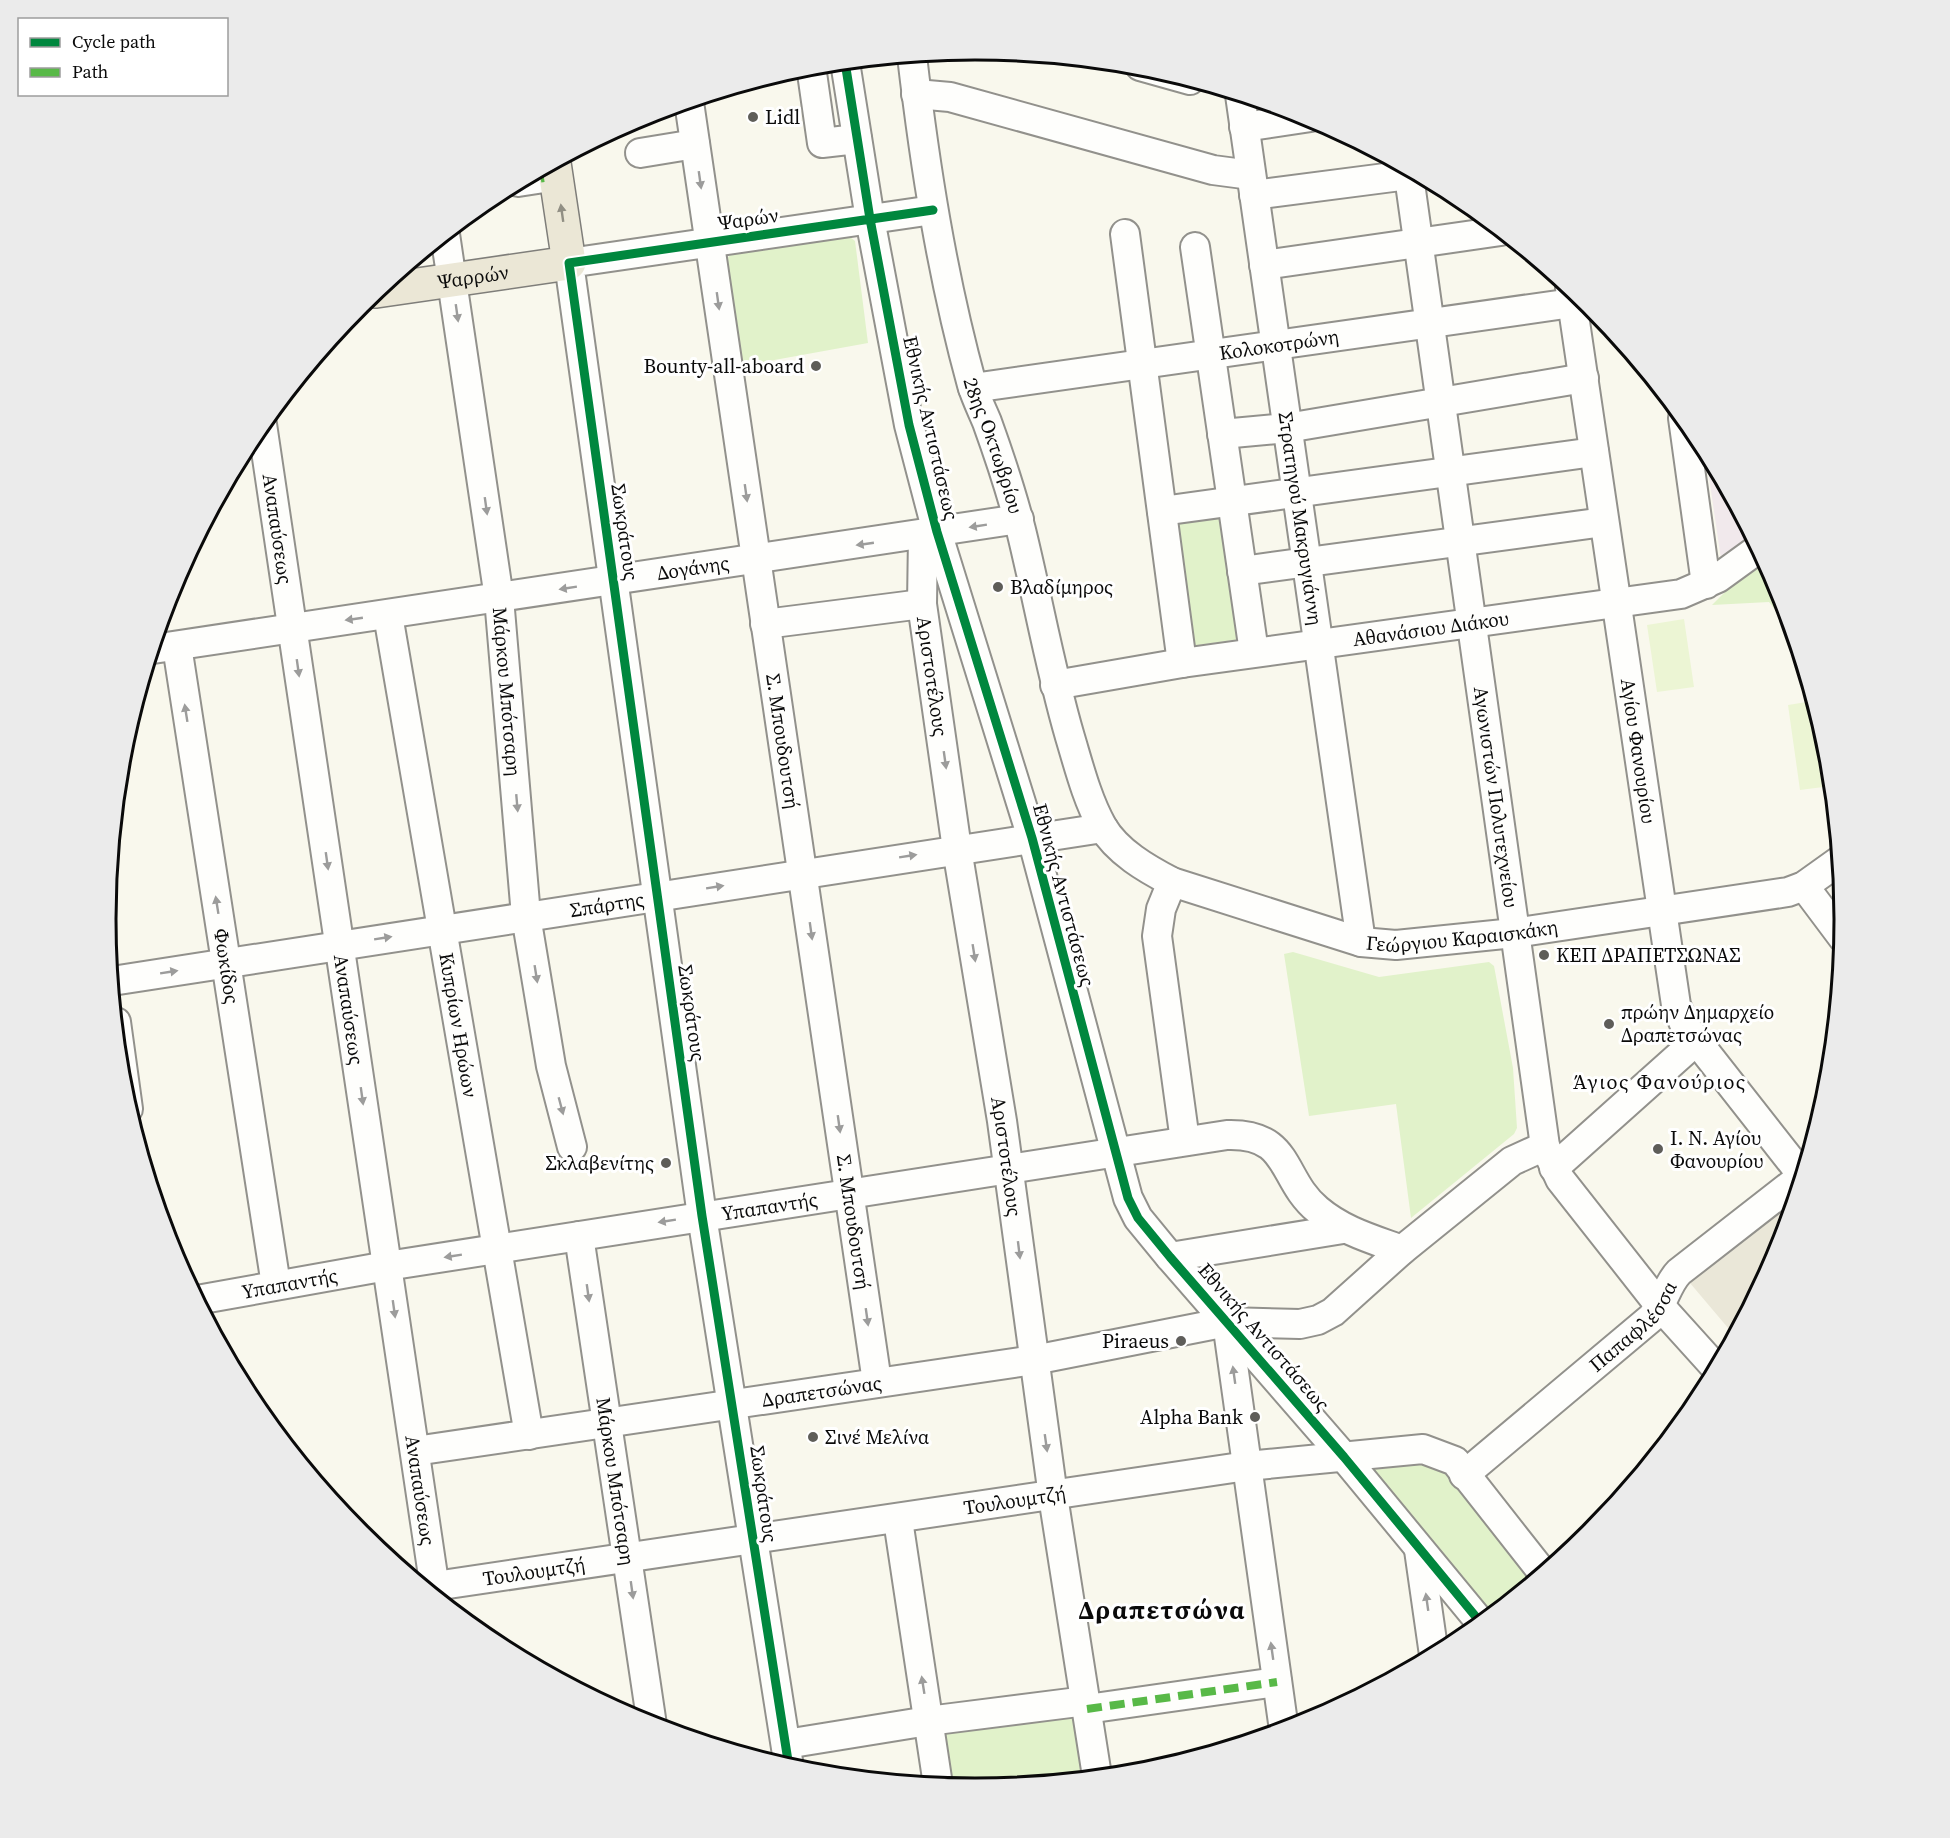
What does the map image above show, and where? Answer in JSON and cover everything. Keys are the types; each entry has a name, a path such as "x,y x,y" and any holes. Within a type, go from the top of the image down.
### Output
{"main road":[{"name":"Σωκράτους","path":"540,178 568,263"},
{"name":"Ψαρρών","path":"393,289 568,263"}],"street":[{"name":"28ης Οκτωβρίου","path":"913,63 946,286 973,388 1019,519 1055,685 1081,776 1103,828"},
{"name":"Εθνικής Αντιστάσεως","path":"846,70 870,219 930,534 1032,838 1114,1153 1132,1208 1170,1257 1344,1457 1475,1616"},
{"path":"812,76 822,143 857,139"},
{"path":"916,94 950,97 1213,170 1252,185 1402,174"},
{"name":"Στρατηγού Μακρυγιάννη","path":"1241,103 1361,942"},
{"name":"Σ. Μπουδουτσή","path":"690,109 877,1382"},
{"path":"1244,127 1290,120"},
{"path":"640,153 695,144"},
{"name":"Αγωνιστών Πολυτεχνείου","path":"1412,179 1418,242 1514,933 1550,1157 1660,1306 1710,1362"},
{"name":"Ψαρών","path":"568,263 933,210"},
{"path":"1264,265 1490,232"},
{"path":"1125,234 1182,663"},
{"name":"Μάρκου Μπότσαρη","path":"446,243 499,598 526,916 551,1066 572,1147"},
{"path":"1196,247 1254,652"},
{"name":"Σωκράτους","path":"568,263 702,1216 788,1755"},
{"name":"Κολοκοτρώνη","path":"973,388 1430,323 1569,299"},
{"name":"Αγίου Φανουρίου","path":"1577,307 1594,452 1676,1005 1685,1026 1796,1170"},
{"path":"1222,434 1287,428 1584,378"},
{"path":"1686,437 1706,584"},
{"name":"Αναπαύσεως","path":"264,438 435,1586"},
{"path":"1162,511 1594,452"},
{"name":"Δογάνης","path":"165,647 1019,519"},
{"path":"1242,571 1604,522"},
{"name":"Αριστοτέλους","path":"930,534 922,604 957,849 1009,1168 1053,1496 1096,1769"},
{"name":"Αθανάσιου Διάκου","path":"1055,685 1254,652 1318,646 1471,622 1682,594 1706,584 1752,553"},
{"path":"765,624 922,604"},
{"name":"Κυπρίων Ηρώων","path":"388,615 499,1249 529,1435"},
{"name":"Φωκίδος","path":"165,647 227,963 276,1286"},
{"name":"Σπάρτης","path":"118,980 1103,828"},
{"name":"Γεώργιου Καραισκάκη","path":"1103,828 1136,861 1172,882 1361,942 1396,945 1514,933 1788,892 1804,886 1832,866"},
{"path":"1172,882 1161,909 1157,936 1185,1141"},
{"path":"1804,886 1834,926"},
{"name":"Δραπετσώνας","path":"415,1451 1034,1360 1227,1322 1300,1324 1318,1320 1333,1312 1402,1250 1512,1161 1550,1157 1696,1041"},
{"name":"Υπαπαντής","path":"205,1299 387,1266 702,1216 1185,1141 1237,1135 1269,1143 1316,1209 1343,1229"},
{"name":"Παπαφλέσσα","path":"1464,1475 1651,1318 1660,1306 1671,1281 1679,1272 1792,1183"},
{"path":"1170,1257 1343,1229 1402,1250"},
{"name":"Μάρκου Μπότσαρη","path":"579,1236 650,1715"},
{"path":"1227,1322 1283,1721"},
{"name":"Τουλουμτζή","path":"440,1590 627,1556 898,1520 1247,1466 1423,1449 1438,1452 1455,1461 1538,1567"},
{"path":"898,1520 937,1777"},
{"path":"1419,1549 1433,1645"},
{"path":"788,1755 928,1720 1087,1705 1277,1682"}],"shaded area":[{"path":"1708,473 1745,539 1721,559"},
{"path":"1784,1205 1769,1248 1729,1329 1690,1283"}],"green space":[{"path":"845,233 855,241 868,343 742,366 726,259 736,250"},
{"path":"1230,508 1248,638 1185,647 1167,517"},
{"path":"1756,563 1777,612 1769,602 1712,605"},
{"path":"1684,619 1694,687 1657,692 1647,625"},
{"path":"1806,702 1823,787 1800,790 1788,705"},
{"path":"1293,952 1379,977 1489,962 1494,966 1513,1068 1517,1128 1514,1134 1411,1218 1396,1104 1309,1116 1284,954"},
{"path":"1427,1458 1444,1467 1529,1575 1487,1608 1368,1463"},
{"path":"1073,1711 1081,1772 1031,1776 950,1777 942,1730"}],"marked path":[{"path":"539,179 544,178"},
{"path":"1087,1709 1277,1682"}],"cycle path":[{"path":"846,70 870,219 909,425 937,532 1032,838 1128,1198 1138,1218 1170,1257 1344,1457 1475,1616"},
{"path":"787,1757 702,1216 569,263 933,210"}],"place":[{"name":"Lidl","path":"753,117"},
{"name":"Bounty-all-aboard","path":"816,366"},
{"name":"Βλαδίμηρος","path":"998,587"},
{"name":"ΚΕΠ ΔΡΑΠΕΤΣΩΝΑΣ","path":"1544,955"},
{"name":"πρώην Δημαρχείο Δραπετσώνας","path":"1609,1024"},
{"name":"Ι. Ν. Αγίου Φανουρίου","path":"1658,1149"},
{"name":"Σκλαβενίτης","path":"666,1163"},
{"name":"Piraeus","path":"1181,1341"},
{"name":"Alpha Bank","path":"1255,1417"},
{"name":"Σινέ Μελίνα","path":"813,1437"}],"district":[{"name":"Άγιος Φανούριος","path":"1660,1082"},
{"name":"Δραπετσώνα","path":"1162,1610"}]}
